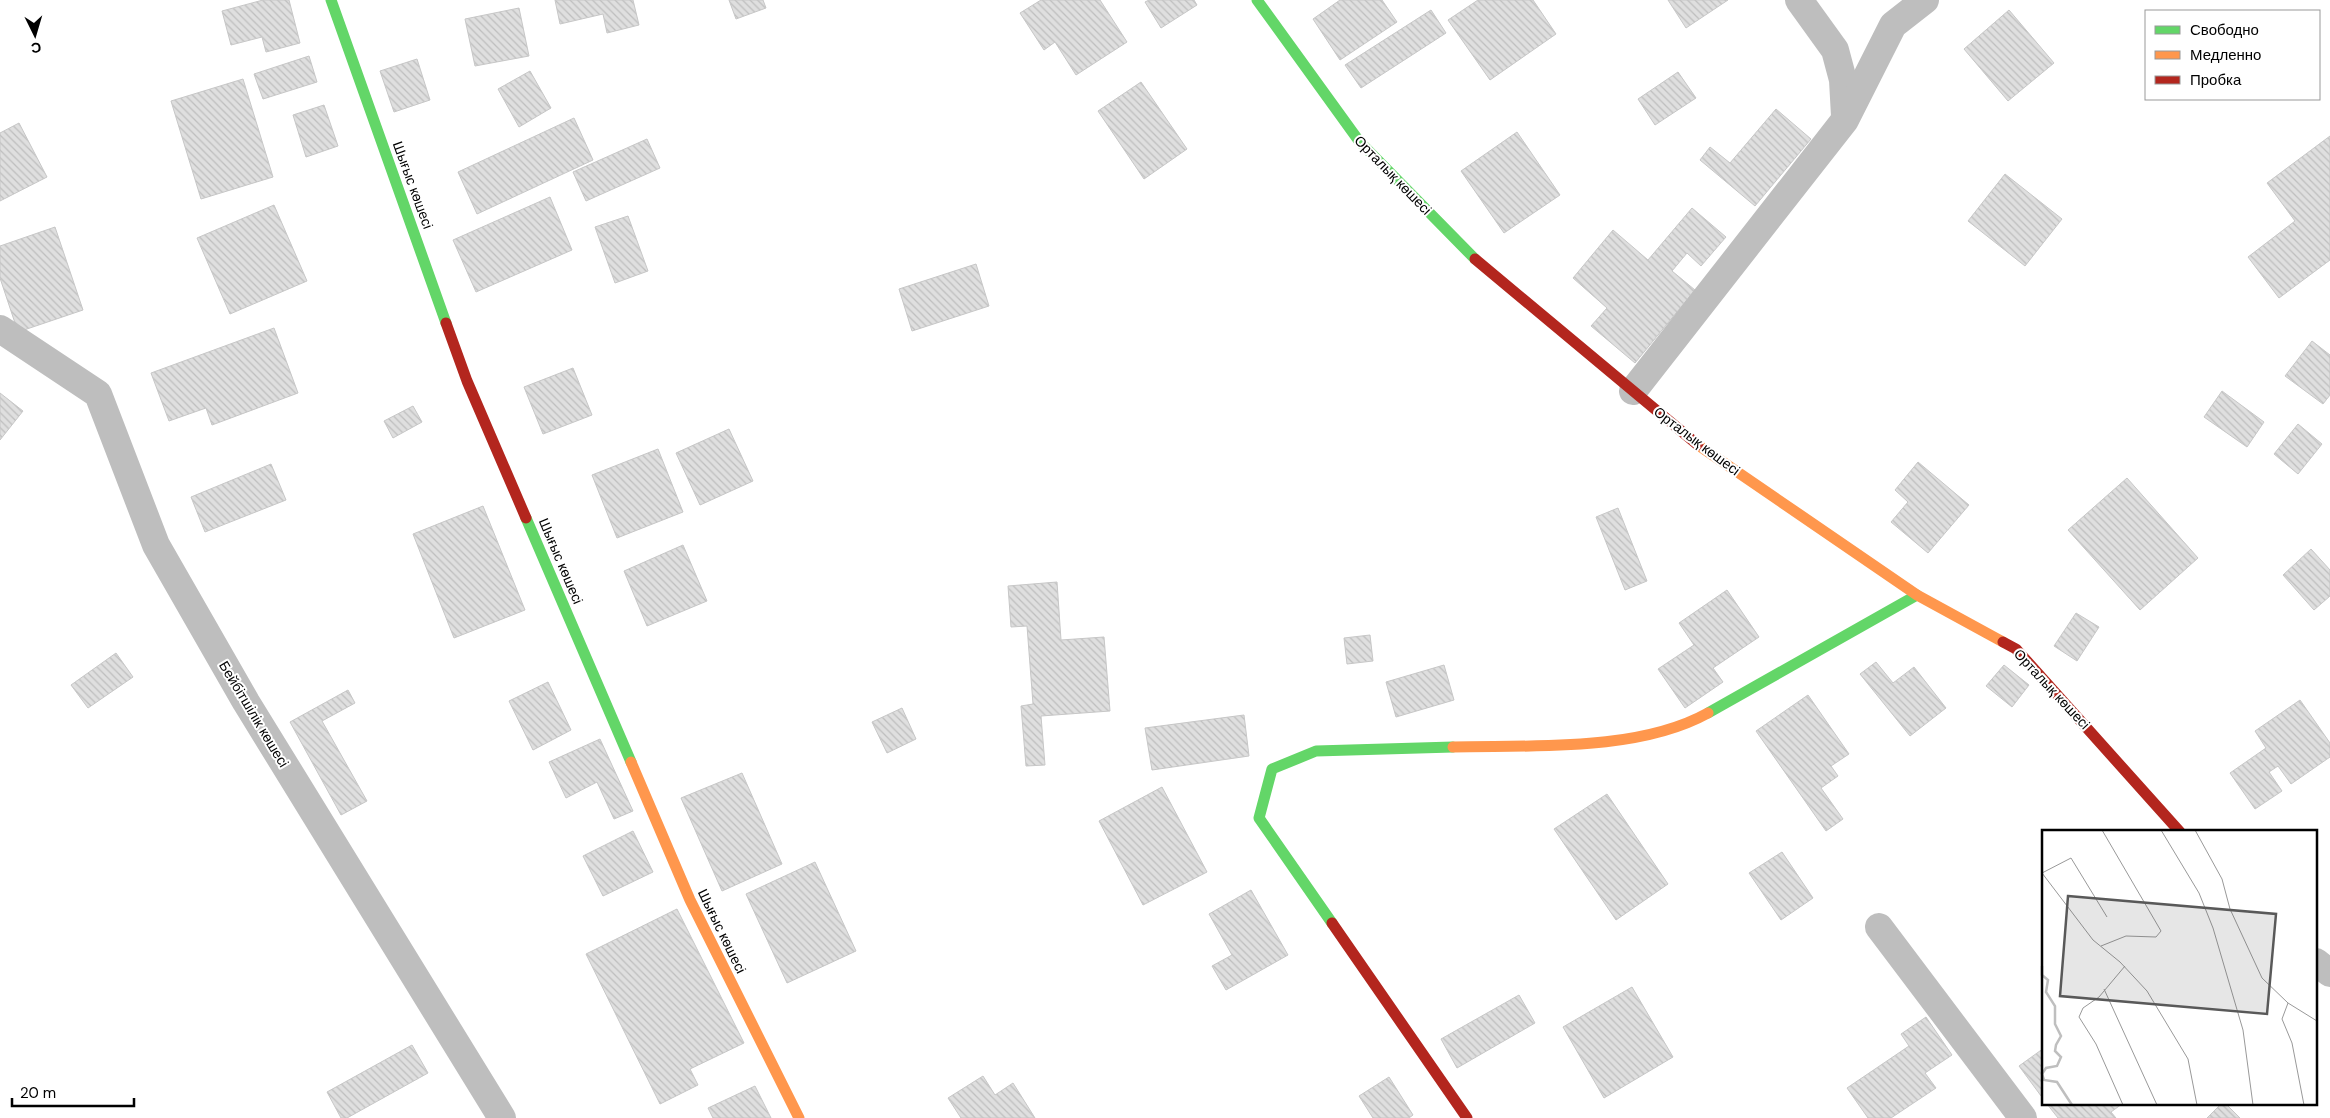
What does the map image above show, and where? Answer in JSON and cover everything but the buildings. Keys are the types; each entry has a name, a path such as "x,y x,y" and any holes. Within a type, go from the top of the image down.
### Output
{"street":[{"name":"Шығыс көшесі","path":"331,0 467,381 690,900 799,1118"},
{"name":"Орталық көшесі","path":"1257,0 1359,141 1470,254 1690,440 1917,595 2016,649 2178,830"},
{"path":"1800,0 1835,50 1843,80 1845,120"},
{"path":"1633,391 1845,120 1893,25 1925,0"},
{"name":"Бейбітшілік көшесі","path":"0,329 98,394 156,545 251,710 502,1118"},
{"path":"1466,1118 1259,818 1272,769 1316,751 1573,744 1653,735 1702,716 1917,595"},
{"path":"1879,927 2023,1118"},
{"path":"2318,964 2330,973"}],"traffic: fast":[{"path":"331,0 446,323"},
{"path":"1257,0 1359,141 1475,259"},
{"path":"526,518 631,762"},
{"path":"1708,713 1917,595"},
{"path":"1332,923 1259,818 1272,769 1316,751 1453,747"}],"traffic: slow":[{"path":"1698,445 1917,595 2003,642"},
{"path":"1453,747 1550,746 1617,740 1680,726 1708,713"},
{"path":"631,762 690,900 799,1118"}],"traffic: jam":[{"path":"1475,259 1698,445"},
{"path":"446,323 467,381 526,518"},
{"path":"2003,642 2016,649 2178,830"},
{"path":"1332,923 1467,1118"}]}
